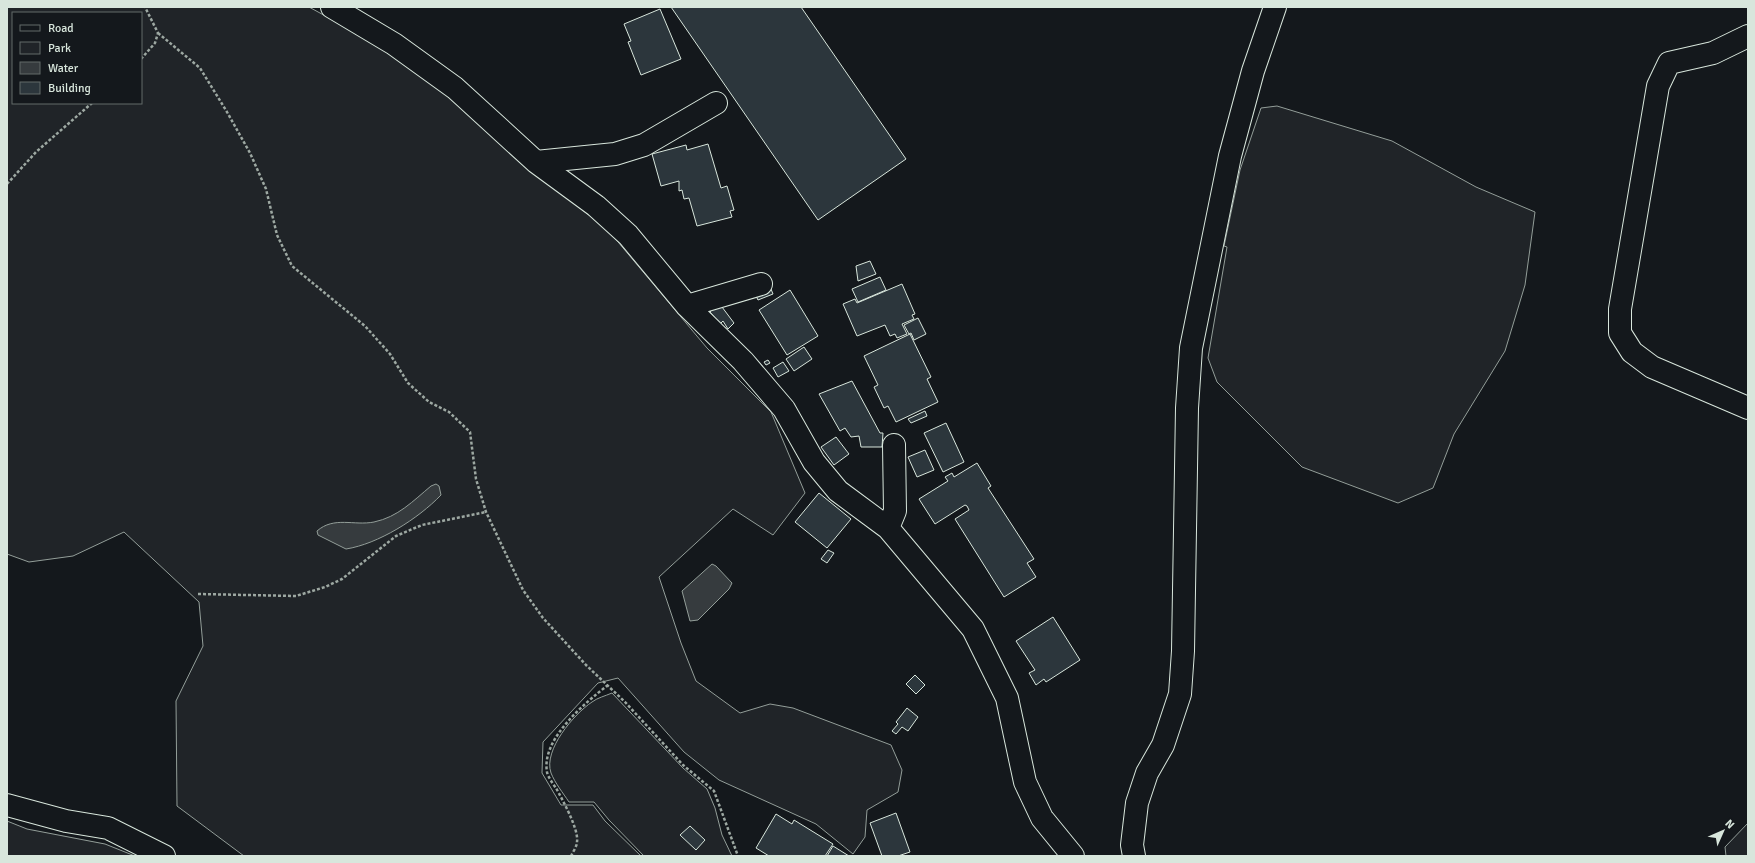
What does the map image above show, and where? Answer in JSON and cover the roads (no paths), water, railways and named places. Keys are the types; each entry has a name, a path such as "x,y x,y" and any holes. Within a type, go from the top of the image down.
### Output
{"street":[{"path":"332,7 394,44 455,88 536,162 596,206 628,235 687,306 744,361 784,409 814,462 838,491 888,528 973,629 1006,698 1025,782 1042,818 1073,856"},
{"path":"1134,856 1132,845 1137,802 1147,773 1163,745 1180,694 1183,651 1187,408 1191,348 1230,156 1253,71 1275,7"},
{"path":"1748,36 1713,53 1669,64 1658,86 1620,309 1620,333 1632,352 1652,367 1748,408"},
{"path":"536,162 615,154 644,145 716,103"},
{"path":"687,306 761,284"},
{"path":"888,528 895,511 894,445"},
{"path":"7,805 66,821 108,828 164,856"}],"water":[{"path":"436,484 439,486 441,495 432,504 397,529 371,542 346,549 318,535 317,531 330,524 344,522 367,523 383,520 405,508 431,486"},
{"path":"712,564 716,566 732,583 729,589 698,620 690,621 682,591"}]}
